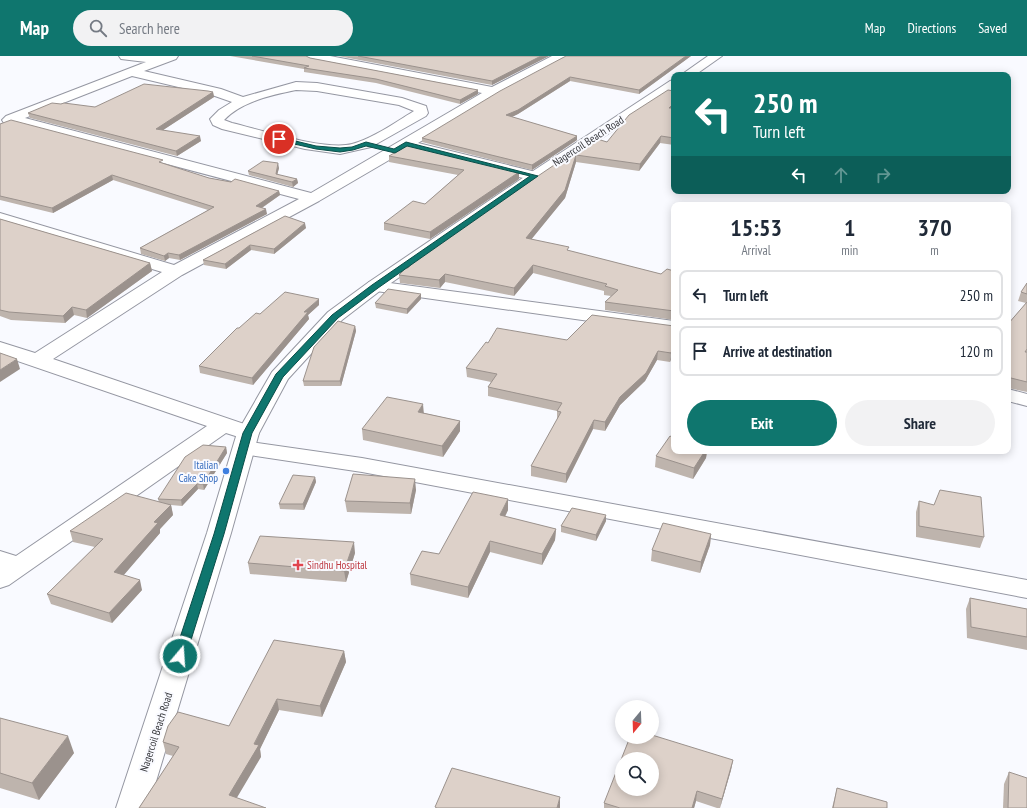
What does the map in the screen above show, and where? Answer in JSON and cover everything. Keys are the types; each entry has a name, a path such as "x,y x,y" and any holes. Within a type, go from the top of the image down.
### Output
{"street":[{"path":"124,56 167,58"},
{"path":"311,56 494,91"},
{"path":"37,361 176,271 313,198 494,91 560,56"},
{"path":"692,72 716,56"},
{"path":"6,121 167,58"},
{"path":"130,72 216,92 244,102"},
{"path":"305,86 402,102 421,109 421,113 415,117 366,144 346,149 326,149 234,128 218,122 217,119 221,114 244,102 282,89 305,86"},
{"name":"Nagercoil Beach Road","path":"132,808 219,534 246,441 279,376 335,316 375,286 535,176 671,86"},
{"path":"6,121 313,198"},
{"path":"366,144 401,147 535,176"},
{"path":"0,218 176,271"},
{"path":"375,286 671,327"},
{"path":"0,348 223,425 246,441 362,465 1027,589"},
{"path":"1011,396 1027,400"},
{"path":"6,569 223,425"}],"building":[{"path":"252,56 306,56 478,90 460,100 376,79 304,68 309,66"},
{"path":"358,56 541,56 492,81"},
{"path":"566,56 686,56 639,90 570,77 518,110 506,115 577,136 532,165 422,138 500,91"},
{"path":"144,84 213,92 156,129 200,136 176,151 28,113 52,103 95,107"},
{"path":"668,90 671,90 671,106 669,108 671,108 671,138 661,136 640,164 576,155 565,190 526,238 569,247 567,250 661,274 667,269 671,270 671,311 605,302 618,290 605,286 607,284 533,265 514,288 445,274 439,280 399,275 420,256 594,138 607,142 629,115"},
{"path":"11,120 163,160 159,162 209,178 231,182 235,179 279,191 256,206 266,209 179,255 168,253 164,256 140,248 214,207 112,175 52,208 0,196 0,124"},
{"path":"408,145 519,172 430,232 384,223 413,201 425,204 464,170 389,156"},
{"path":"263,161 278,163 276,174 297,179 292,182 248,171"},
{"path":"285,216 305,223 274,249 250,245 225,264 203,260"},
{"path":"0,219 150,263 86,310 72,307 63,316 0,310"},
{"path":"1027,283 1027,294 1021,292"},
{"path":"388,289 421,294 407,309 375,303"},
{"path":"285,292 319,299 304,312 308,312 252,378 199,366 237,328 239,328 256,313 260,314"},
{"path":"1027,302 1027,349 1025,352 1027,352 1027,382 1011,378 1011,321"},
{"path":"592,315 671,326 671,353 658,351 646,373 620,397 605,422 594,420 566,474 531,466 561,412 557,411 562,403 488,387 497,374 466,368 486,342 488,343 497,328 567,340"},
{"path":"338,321 355,326 340,381 303,381 314,347"},
{"path":"0,353 17,359 0,370"},
{"path":"387,397 423,404 418,412 460,421 442,446 362,429"},
{"path":"670,436 671,454 703,454 694,468 656,456"},
{"path":"203,445 226,447 203,484 197,484 181,500 158,499 185,457"},
{"path":"353,474 415,479 410,503 345,501"},
{"path":"293,475 315,477 303,504 279,504"},
{"path":"940,490 981,497 984,537 919,526 919,501 934,505"},
{"path":"473,492 508,499 500,515 556,529 542,554 490,541 468,587 410,574 422,551 439,554"},
{"path":"126,493 171,505 154,522 158,523 114,572 140,580 109,613 47,594 103,539 70,531"},
{"path":"572,508 606,515 596,535 561,526"},
{"path":"663,523 711,534 701,562 652,550"},
{"path":"260,536 354,542 344,571 248,563"},
{"path":"970,598 1027,609 1027,637 971,627"},
{"path":"274,640 344,651 320,706 277,699 254,744 259,745 229,795 266,808 139,808 179,747 163,742 168,726 178,712 229,726"},
{"path":"0,718 68,736 32,783 0,773"},
{"path":"659,737 733,760 722,799 697,791 692,808 620,808 604,803 615,775 615,796 659,796 659,752 624,752 627,744 659,744"},
{"path":"452,768 560,797 557,808 437,808 435,807"},
{"path":"1009,772 1027,778 1027,808 1008,808"},
{"path":"837,788 887,802 887,808 833,808"}],"place":[{"name":"Italian Cake Shop","path":"226,471"},
{"name":"Sindhu Hospital","path":"298,565"}],"route":[{"path":"180,656 219,534 248,433 279,376 335,316 375,286 535,176 406,144 395,151 366,144 340,150 326,149 279,139"}]}
